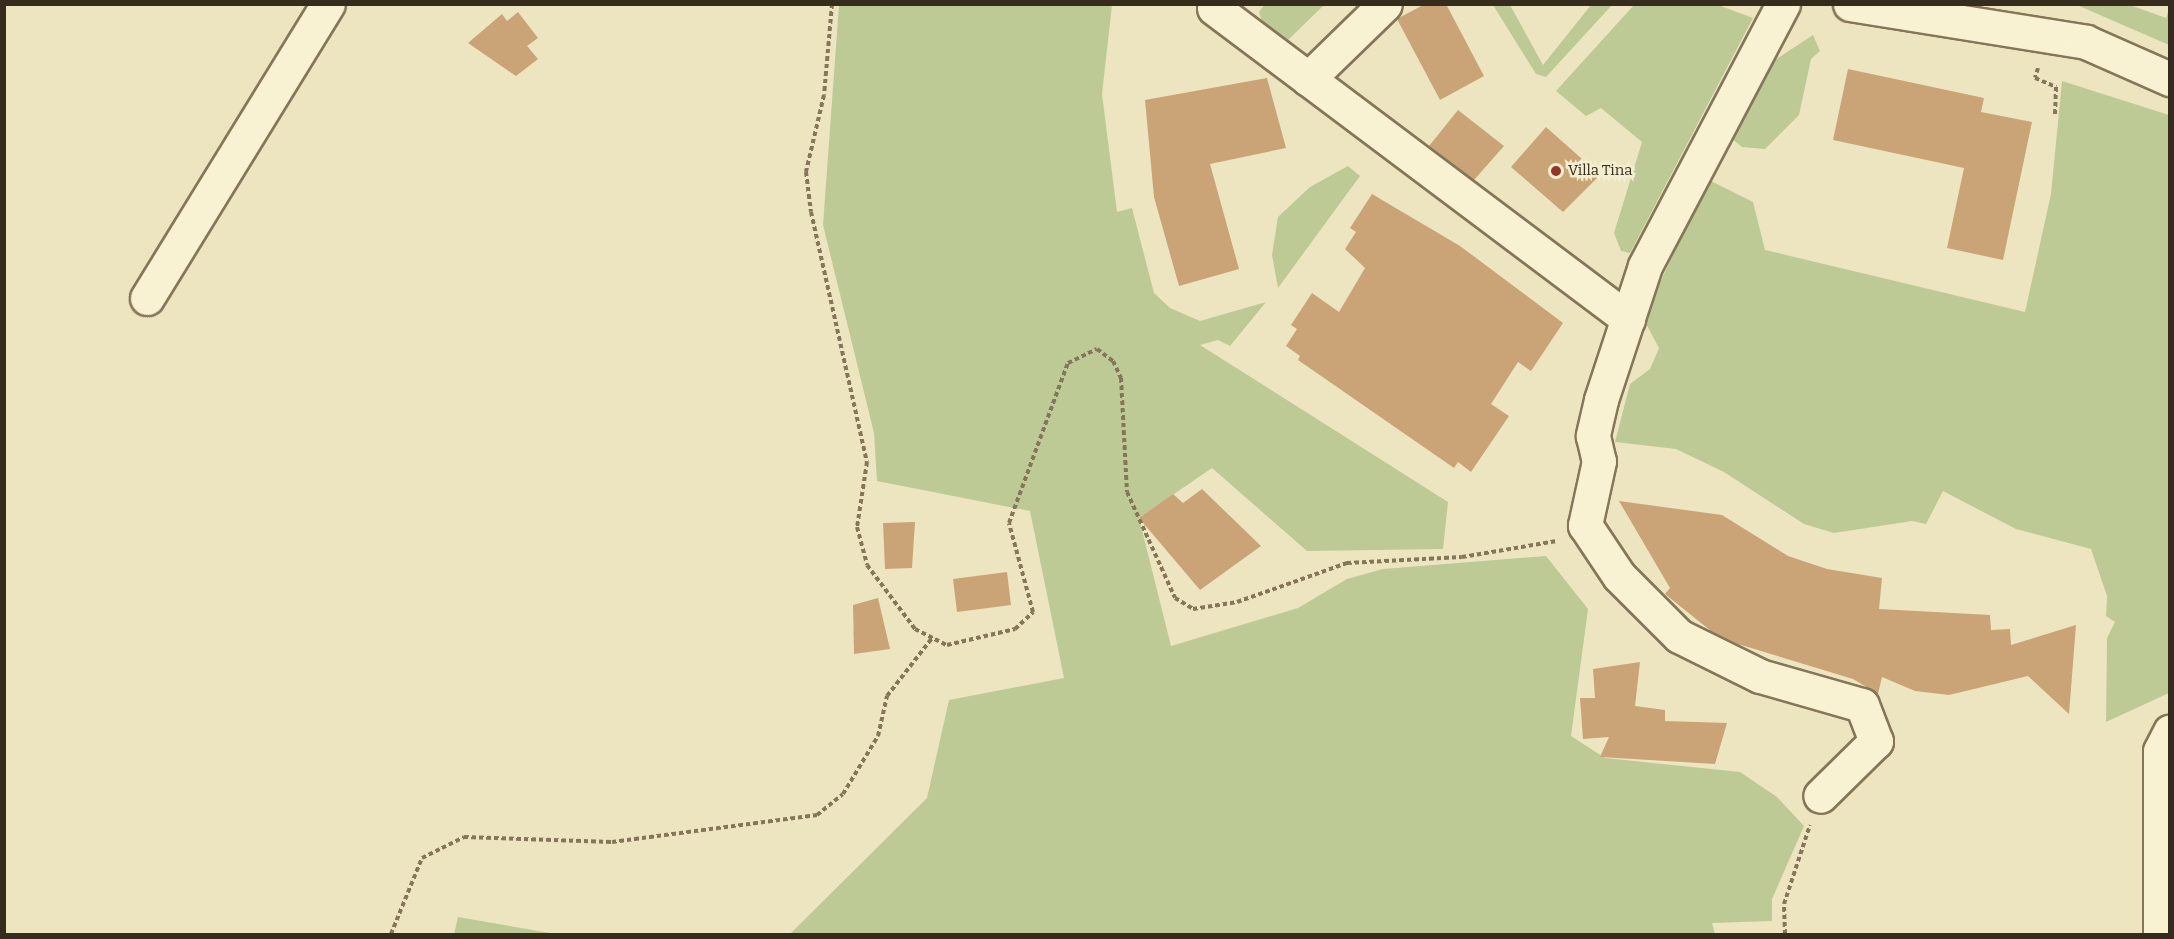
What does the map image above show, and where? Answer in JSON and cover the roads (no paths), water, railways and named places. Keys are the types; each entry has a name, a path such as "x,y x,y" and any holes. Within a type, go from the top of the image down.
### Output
{"street":[{"path":"147,298 328,4"},
{"path":"1308,79 1385,4"},
{"path":"1783,4 1645,266 1593,436 1599,461 1585,525 1619,576 1679,636 1760,676 1862,705 1876,741 1820,796"},
{"path":"1850,4 2086,42 2169,79"},
{"path":"1214,8 1628,319"},
{"path":"2160,934 2160,751 2169,731"}],"place":[{"name":"Villa Tina","path":"1556,171"}]}
